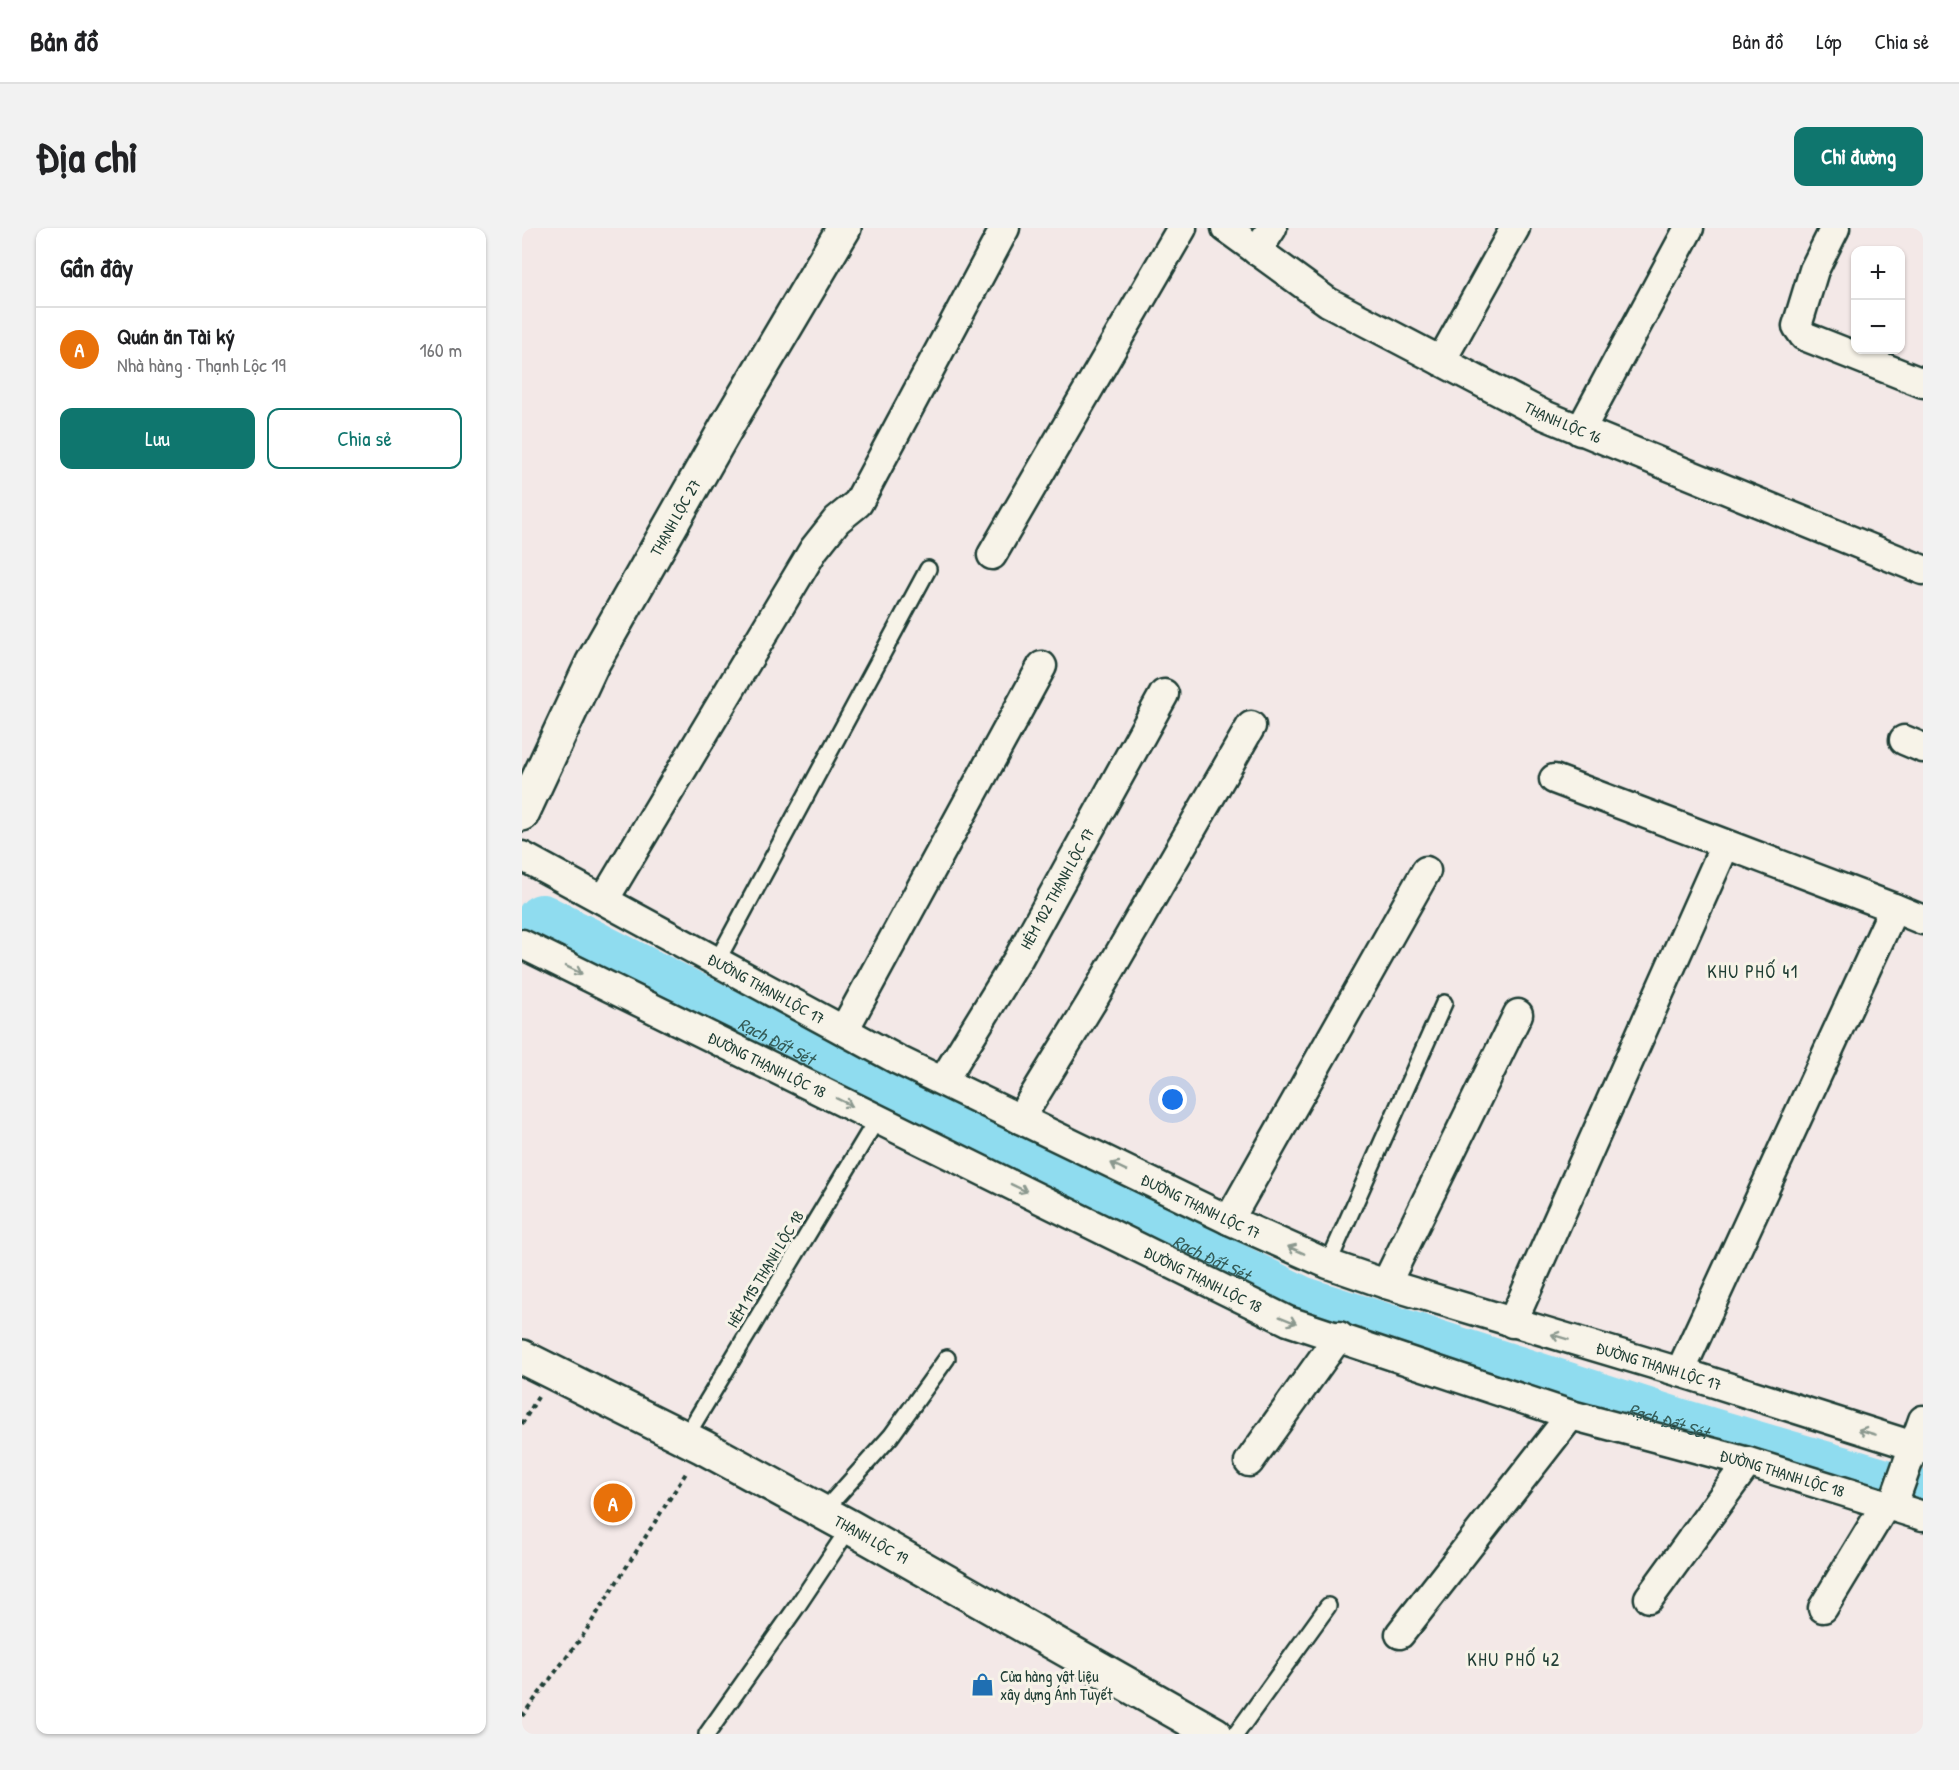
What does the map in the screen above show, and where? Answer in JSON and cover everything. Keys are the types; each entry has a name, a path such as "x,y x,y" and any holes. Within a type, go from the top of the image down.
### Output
{"street":[{"name":"THẠNH LỘC 27","path":"522,814 592,664 731,419 844,228"},
{"path":"604,900 814,549 837,520 858,503 1005,228"},
{"path":"992,555 1182,228"},
{"name":"THẠNH LỘC 16","path":"1226,228 1264,239 1328,302 1544,415 1923,570"},
{"path":"1442,361 1515,228"},
{"path":"1580,431 1689,228"},
{"path":"1835,228 1814,270 1797,326 1804,336 1923,383"},
{"path":"844,1030 1041,666"},
{"name":"HẺM 102 THẠNH LỘC 17","path":"943,1081 1018,959 1164,694"},
{"path":"1020,1119 1091,1003 1251,726"},
{"path":"1554,779 1923,920"},
{"path":"1512,1323 1725,844"},
{"name":"ĐƯỜNG THẠNH LỘC 17","path":"522,856 943,1081 1229,1220 1328,1264 1512,1323 1680,1372 1915,1450"},
{"path":"1229,1220 1426,871"},
{"path":"1680,1372 1894,908"},
{"name":"ĐƯỜNG THẠNH LỘC 18","path":"522,944 1288,1321 1339,1336 1571,1415 1748,1462 1923,1516"},
{"path":"1386,1284 1518,1014"},
{"path":"1249,1462 1339,1336"},
{"name":"THẠNH LỘC 19","path":"522,1357 694,1442 1215,1734"},
{"path":"1400,1634 1571,1415"},
{"path":"1823,1608 1891,1505 1915,1450 1923,1420"},
{"path":"1649,1598 1748,1462"}],"lane":[{"path":"717,961 928,569"},
{"path":"1328,1264 1444,1002"},
{"name":"HẺM 115 THẠNH LỘC 18","path":"694,1442 877,1119"},
{"path":"707,1734 798,1605 836,1520 891,1436 947,1358"},
{"path":"1236,1734 1328,1606"}],"path":[{"path":"522,1716 582,1637 694,1442"}],"waterway":[{"name":"Rạch Đất Sét","path":"542,920 824,1065 1301,1302 1681,1425 1923,1496"}],"place":[{"name":"Quán ăn Tài ký","path":"613,1503"},
{"name":"Cửa hàng vật liệu xây dựng Ánh Tuyết","path":"982,1685"}],"district":[{"name":"KHU PHỐ 41","path":"1753,971"},
{"name":"KHU PHỐ 42","path":"1514,1659"}]}
